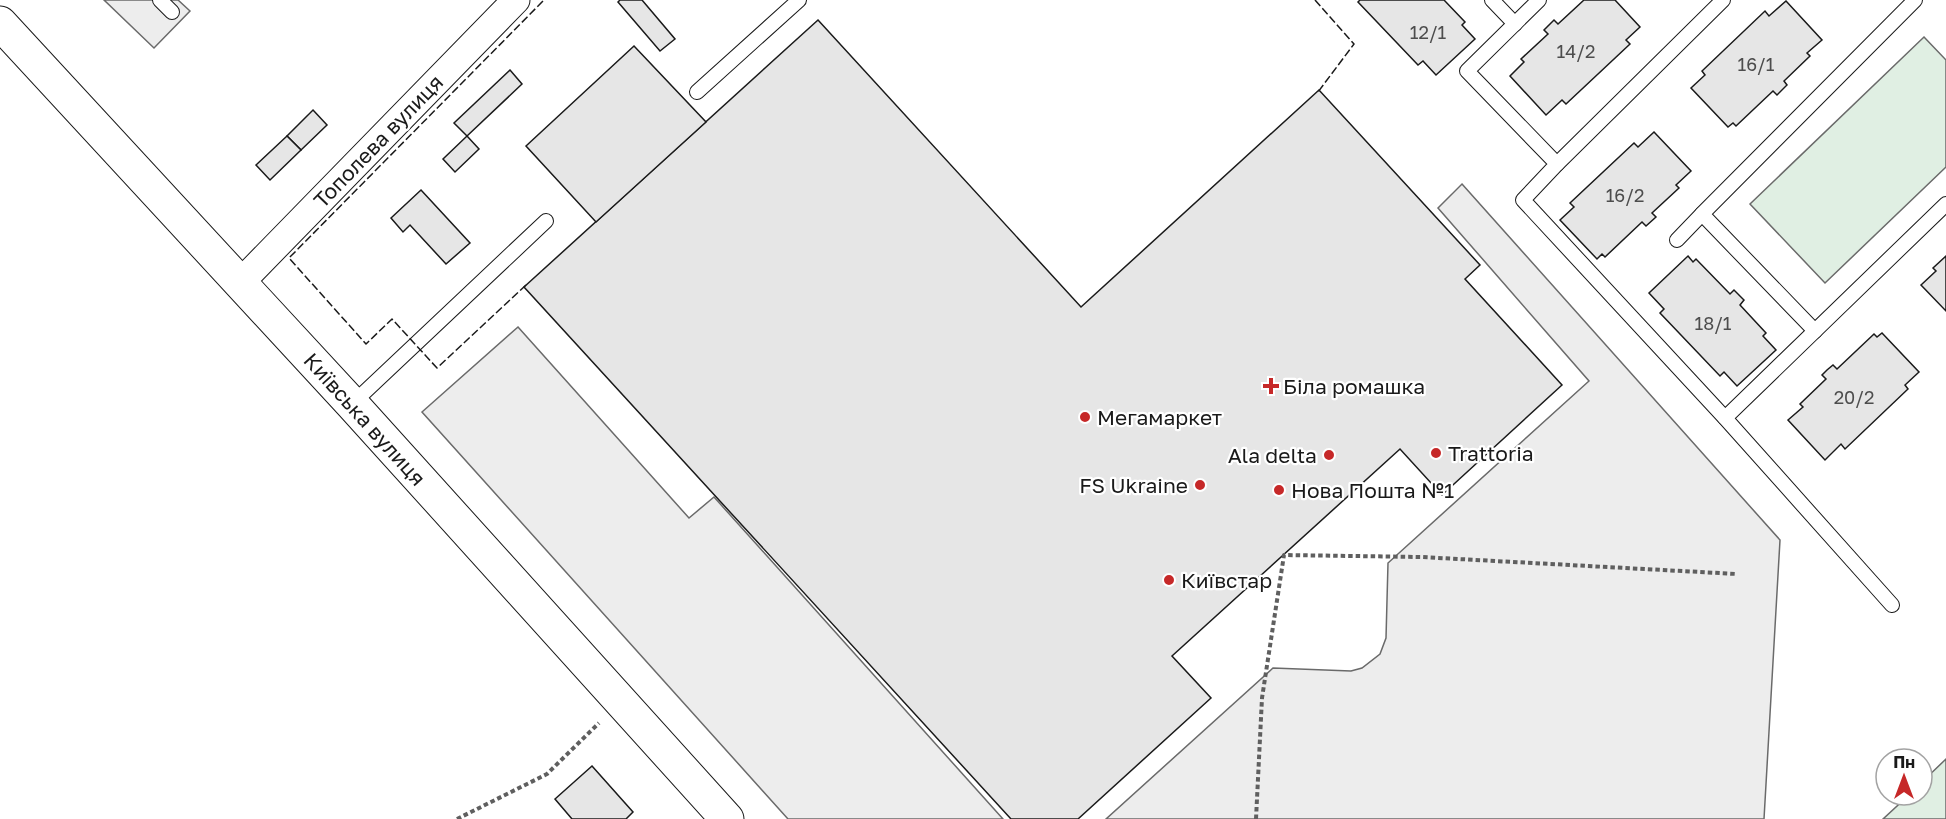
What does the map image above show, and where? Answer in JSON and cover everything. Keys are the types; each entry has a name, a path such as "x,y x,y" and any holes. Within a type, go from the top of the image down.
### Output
{"street":[{"name":"Тополева вулиця","path":"240,283 516,0"},
{"name":"Київська вулиця","path":"0,22 352,404 727,819"}],"lane":[{"path":"160,0 172,12"},
{"path":"697,92 799,0"},
{"path":"1492,0 1515,24"},
{"path":"1539,0 1467,71 1557,164"},
{"path":"1723,0 1523,200 1725,418 1892,605"},
{"path":"1677,240 1915,0"},
{"path":"1725,418 1946,204"},
{"path":"1702,214 1815,331"},
{"path":"352,404 546,221"}],"path":[{"path":"1256,819 1262,698 1284,555 1421,557 1737,574"},
{"path":"457,819 547,774 620,701"}],"green space":[{"path":"1924,37 1946,60 1946,167 1825,283 1750,204"},
{"path":"1946,759 1946,819 1883,819 1896,807 1934,807 1934,770"}],"shaded area":[{"path":"104,0 178,0 190,11 154,48"},
{"path":"1462,184 1780,540 1764,819 1106,819 1273,668 1351,671 1362,668 1380,654 1386,638 1388,563 1589,381 1438,208"},
{"path":"518,327 689,518 714,497 1003,819 788,819 422,412"}],"building":[{"path":"620,0 642,0 675,39 660,51 618,2"},
{"path":"1360,0 1444,0 1465,22 1462,25 1475,39 1436,75 1423,61 1418,65 1358,2"},
{"path":"1584,0 1615,0 1640,27 1626,40 1630,44 1566,104 1562,100 1546,115 1510,76 1524,62 1521,59 1548,34 1544,30 1554,20 1558,24"},
{"path":"1786,1 1822,40 1807,53 1810,56 1784,81 1787,85 1777,95 1773,91 1736,126 1733,123 1728,127 1691,88 1705,75 1702,71 1765,11 1769,16"},
{"name":"Мегамаркет","path":"818,20 1081,307 1319,90 1480,265 1465,279 1562,385 1442,495 1400,449 1172,656 1211,698 1078,819 1011,819 524,287"},
{"path":"634,46 706,122 596,222 526,146"},
{"path":"510,70 522,84 467,136 454,123"},
{"path":"313,110 327,125 301,150 287,136"},
{"path":"1654,132 1691,171 1676,185 1679,188 1652,213 1656,217 1646,226 1642,222 1605,257 1602,254 1597,259 1560,220 1574,207 1570,203 1634,143 1638,147"},
{"path":"287,136 301,150 270,180 256,165"},
{"path":"467,136 479,149 455,172 443,159"},
{"path":"421,190 470,243 446,264 410,225 403,232 391,218"},
{"path":"1688,256 1693,262 1696,259 1730,294 1734,290 1744,300 1740,305 1766,333 1763,336 1776,350 1737,386 1724,372 1720,376 1660,313 1664,309 1649,293"},
{"path":"1946,256 1946,311 1921,285 1936,271 1933,268"},
{"path":"1882,333 1919,372 1905,385 1908,389 1845,449 1841,444 1825,460 1788,420 1803,407 1800,404 1826,379 1822,375 1827,370 1833,365 1837,369 1874,334 1877,337"},
{"path":"592,766 633,812 626,819 572,819 555,799"}],"fence":[{"path":"526,285 437,368 392,319 366,344 289,258 544,0"},
{"path":"1315,0 1354,44 1318,92"}],"place":[{"name":"Біла ромашка","path":"1271,386"},
{"name":"Мегамаркет","path":"1085,417"},
{"name":"Trattoria","path":"1436,453"},
{"name":"Ala delta","path":"1329,455"},
{"name":"FS Ukraine","path":"1200,485"},
{"name":"Нова Пошта №1","path":"1279,490"},
{"name":"Київстар","path":"1169,580"}]}
